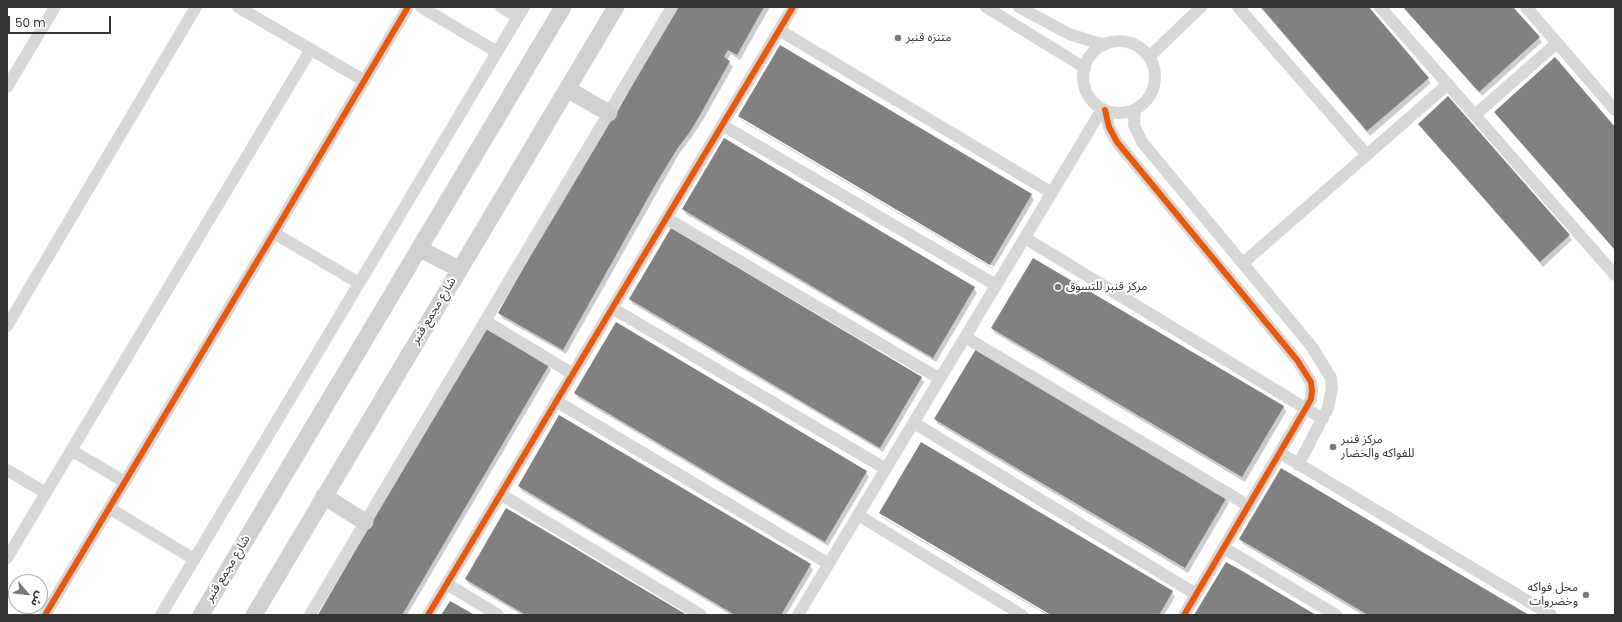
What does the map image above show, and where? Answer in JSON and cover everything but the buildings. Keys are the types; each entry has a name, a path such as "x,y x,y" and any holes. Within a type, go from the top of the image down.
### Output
{"main road":[{"name":"شارع مجمع قنبر","path":"201,615 563,7"},
{"name":"شارع مجمع قنبر","path":"254,615 616,7"},
{"path":"567,89 609,114"},
{"path":"420,249 459,269"},
{"path":"324,496 365,522"}],"street":[{"path":"7,87 55,7"},
{"path":"7,326 196,7"},
{"path":"238,7 365,81"},
{"path":"45,615 408,7"},
{"path":"421,7 497,52"},
{"path":"161,615 521,12 501,7"},
{"path":"310,615 672,7"},
{"path":"428,615 793,7"},
{"path":"986,7 1085,68"},
{"path":"1149,57 1201,7"},
{"path":"1238,7 1367,155"},
{"path":"1380,7 1615,275"},
{"path":"1526,7 1615,110"},
{"path":"1024,8 1070,34 1104,45"},
{"path":"779,30 1052,193"},
{"path":"1114,42 1134,44 1149,57 1154,71 1154,87 1150,96 1135,110 1125,113 1115,113 1104,110 1095,104 1089,96 1083,78 1085,68 1089,58 1095,51 1104,45 1114,42"},
{"path":"1475,115 1557,42"},
{"path":"7,558 311,49"},
{"path":"1243,263 1448,84"},
{"path":"798,615 996,285 1104,110"},
{"path":"1104,110 1109,127 1117,142 1297,360 1311,386 1311,399 1184,615"},
{"path":"1135,110 1134,126 1142,142 1312,347 1331,378 1332,398 1324,419 1298,464"},
{"path":"722,125 996,285"},
{"path":"666,218 940,379"},
{"path":"274,233 359,283"},
{"path":"1025,238 1324,419"},
{"path":"612,308 886,469"},
{"path":"485,320 573,374"},
{"path":"965,337 1248,506"},
{"path":"1297,360 1312,347"},
{"path":"556,401 829,564"},
{"path":"914,423 1196,594"},
{"path":"71,450 125,482"},
{"path":"1280,453 1551,615"},
{"path":"7,470 46,493"},
{"path":"500,494 701,615"},
{"path":"109,508 194,559"},
{"path":"858,515 1022,615"},
{"path":"1224,548 1336,615"},
{"path":"447,584 498,615"}],"cycle path":[{"path":"45,615 408,7"},
{"path":"428,615 793,7"},
{"path":"1105,110 1109,127 1117,142 1297,360 1311,382 1311,399 1184,615"}],"place":[{"name":"متنزه قنبر","path":"898,38"},
{"name":"مركز قنبر للتسوق","path":"1058,287"},
{"name":"مركز قنبر للفواكه والخضار","path":"1333,447"},
{"name":"محل فواكه وخضروات","path":"1586,595"}]}
